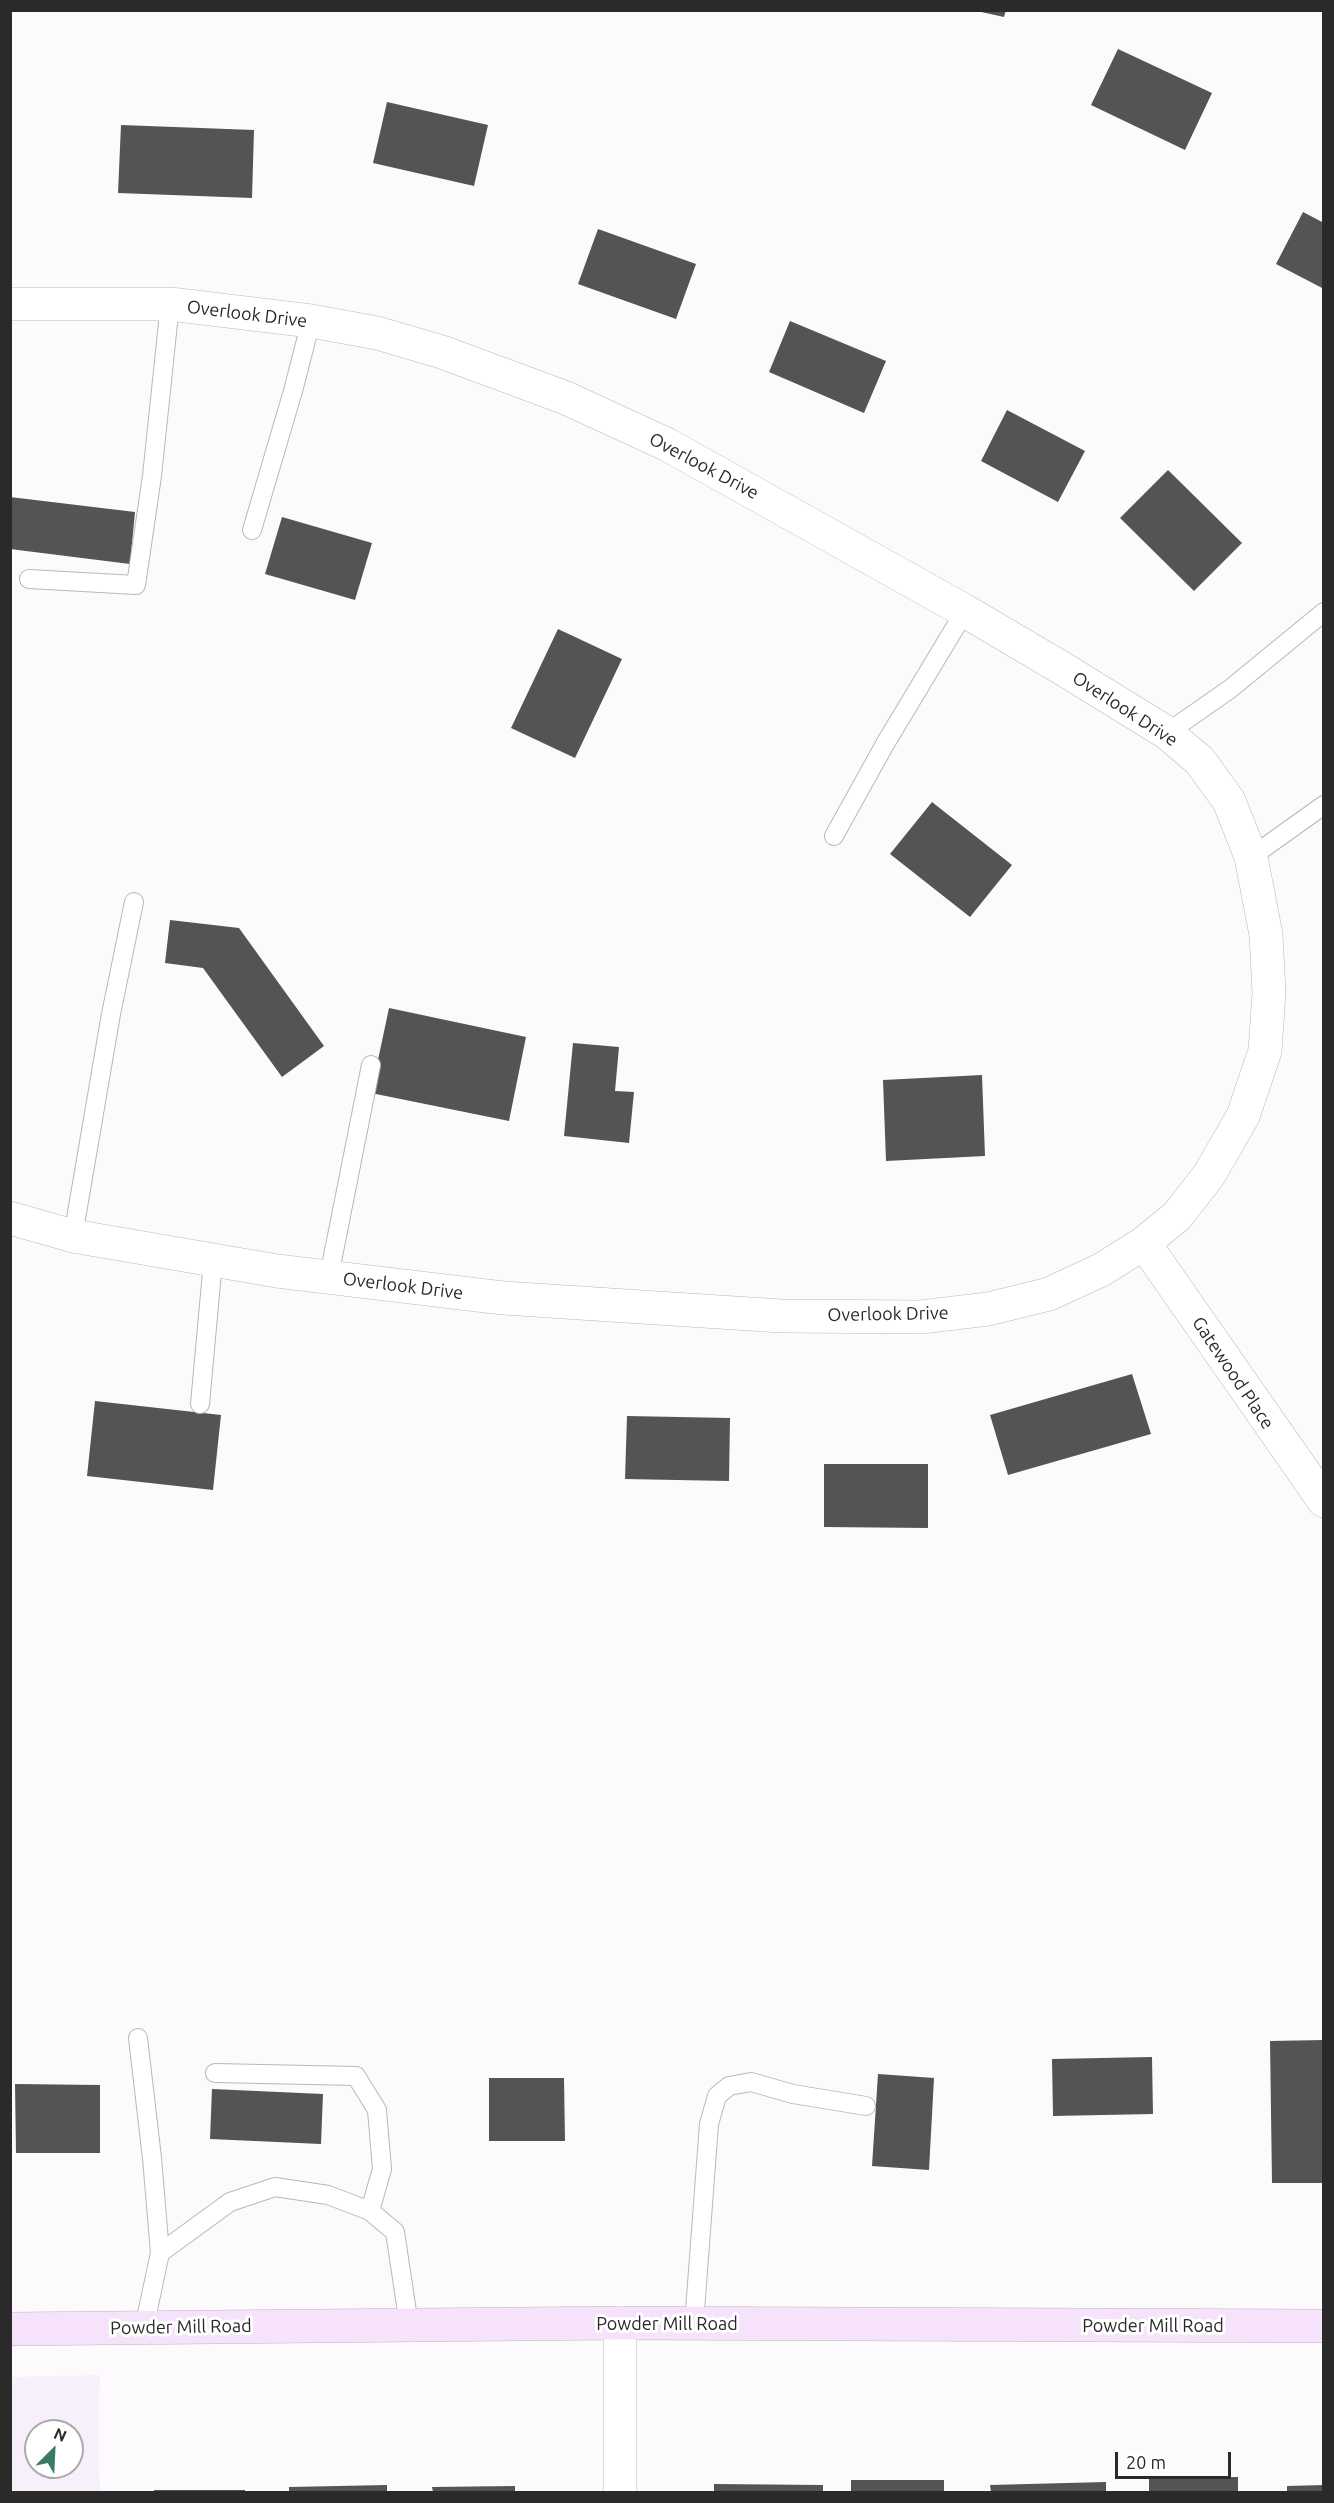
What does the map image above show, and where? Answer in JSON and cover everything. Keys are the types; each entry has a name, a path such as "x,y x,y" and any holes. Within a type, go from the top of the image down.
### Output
{"main road":[{"name":"Powder Mill Road","path":"10,2329 620,2323 1323,2326"}],"street":[{"name":"Overlook Drive","path":"10,304 170,304 311,321 376,333 442,352 566,398 668,446 965,611 1167,733 1200,761 1229,801 1251,857 1266,935 1269,993 1265,1051 1243,1116 1209,1175 1177,1216 1144,1243 1101,1270 1049,1294 988,1309 921,1317 781,1316 645,1309 503,1298 277,1271 213,1261 73,1236 10,1218"},
{"name":"Gatewood Place","path":"1144,1243 1323,1501"},
{"path":"620,2323 620,2493"}],"lane":[{"path":"29,579 136,585 152,476 170,304"},
{"path":"252,530 311,321"},
{"path":"834,836 885,744 965,611"},
{"path":"1167,733 1230,689 1323,612"},
{"path":"1251,857 1323,805"},
{"path":"73,1236 111,1014 134,902"},
{"path":"329,1276 371,1065"},
{"path":"200,1404 213,1261"},
{"path":"138,2038 160,2253 144,2328"},
{"path":"215,2073 356,2076 377,2110 382,2169 370,2211"},
{"path":"694,2324 709,2124 717,2096 729,2085 751,2082 793,2094 866,2106"},
{"path":"160,2253 230,2202 275,2187 328,2195 370,2211 395,2232 409,2325"}],"shaded area":[{"path":"100,2375 98,2437 100,2492 11,2492 11,2377"}],"building":[{"path":"972,10 1006,10 1004,17"},
{"path":"1118,49 1212,93 1185,150 1091,105"},
{"path":"387,102 488,125 474,186 373,163"},
{"path":"121,125 254,130 252,198 118,193"},
{"path":"1303,212 1324,223 1324,289 1276,264"},
{"path":"598,229 696,264 676,319 578,284"},
{"path":"790,321 886,361 864,413 769,372"},
{"path":"1007,410 1085,451 1058,502 981,461"},
{"path":"1168,470 1242,543 1194,591 1120,518"},
{"path":"10,497 135,512 130,564 10,549"},
{"path":"282,517 372,543 355,600 265,574"},
{"path":"558,629 622,659 575,758 511,728"},
{"path":"932,802 1012,865 970,917 890,854"},
{"path":"170,920 239,928 324,1046 282,1077 203,968 165,963"},
{"path":"389,1008 526,1037 509,1121 371,1093"},
{"path":"573,1043 619,1047 615,1091 634,1092 629,1143 564,1136"},
{"path":"982,1075 985,1156 886,1161 883,1080"},
{"path":"1132,1374 1151,1434 1008,1475 990,1415"},
{"path":"95,1401 221,1415 213,1490 87,1476"},
{"path":"627,1416 730,1418 729,1481 625,1479"},
{"path":"824,1464 928,1464 928,1528 824,1527"},
{"path":"1324,2040 1324,2183 1272,2183 1270,2041"},
{"path":"1152,2057 1153,2114 1053,2116 1052,2059"},
{"path":"878,2074 934,2078 929,2170 872,2166"},
{"path":"489,2078 564,2078 565,2141 489,2141"},
{"path":"15,2084 100,2085 100,2153 16,2153"},
{"path":"212,2089 323,2094 321,2144 210,2139"},
{"path":"1238,2477 1238,2492 1149,2492 1149,2478"},
{"path":"851,2480 944,2480 944,2492 851,2492"},
{"path":"1106,2482 1106,2492 991,2492 990,2485"},
{"path":"714,2484 823,2485 823,2492 714,2492"},
{"path":"387,2485 387,2492 289,2492 289,2487"},
{"path":"1324,2485 1324,2492 1287,2492 1287,2486"},
{"path":"515,2486 515,2492 433,2492 432,2487"},
{"path":"154,2490 245,2490 245,2492 154,2492"}]}
